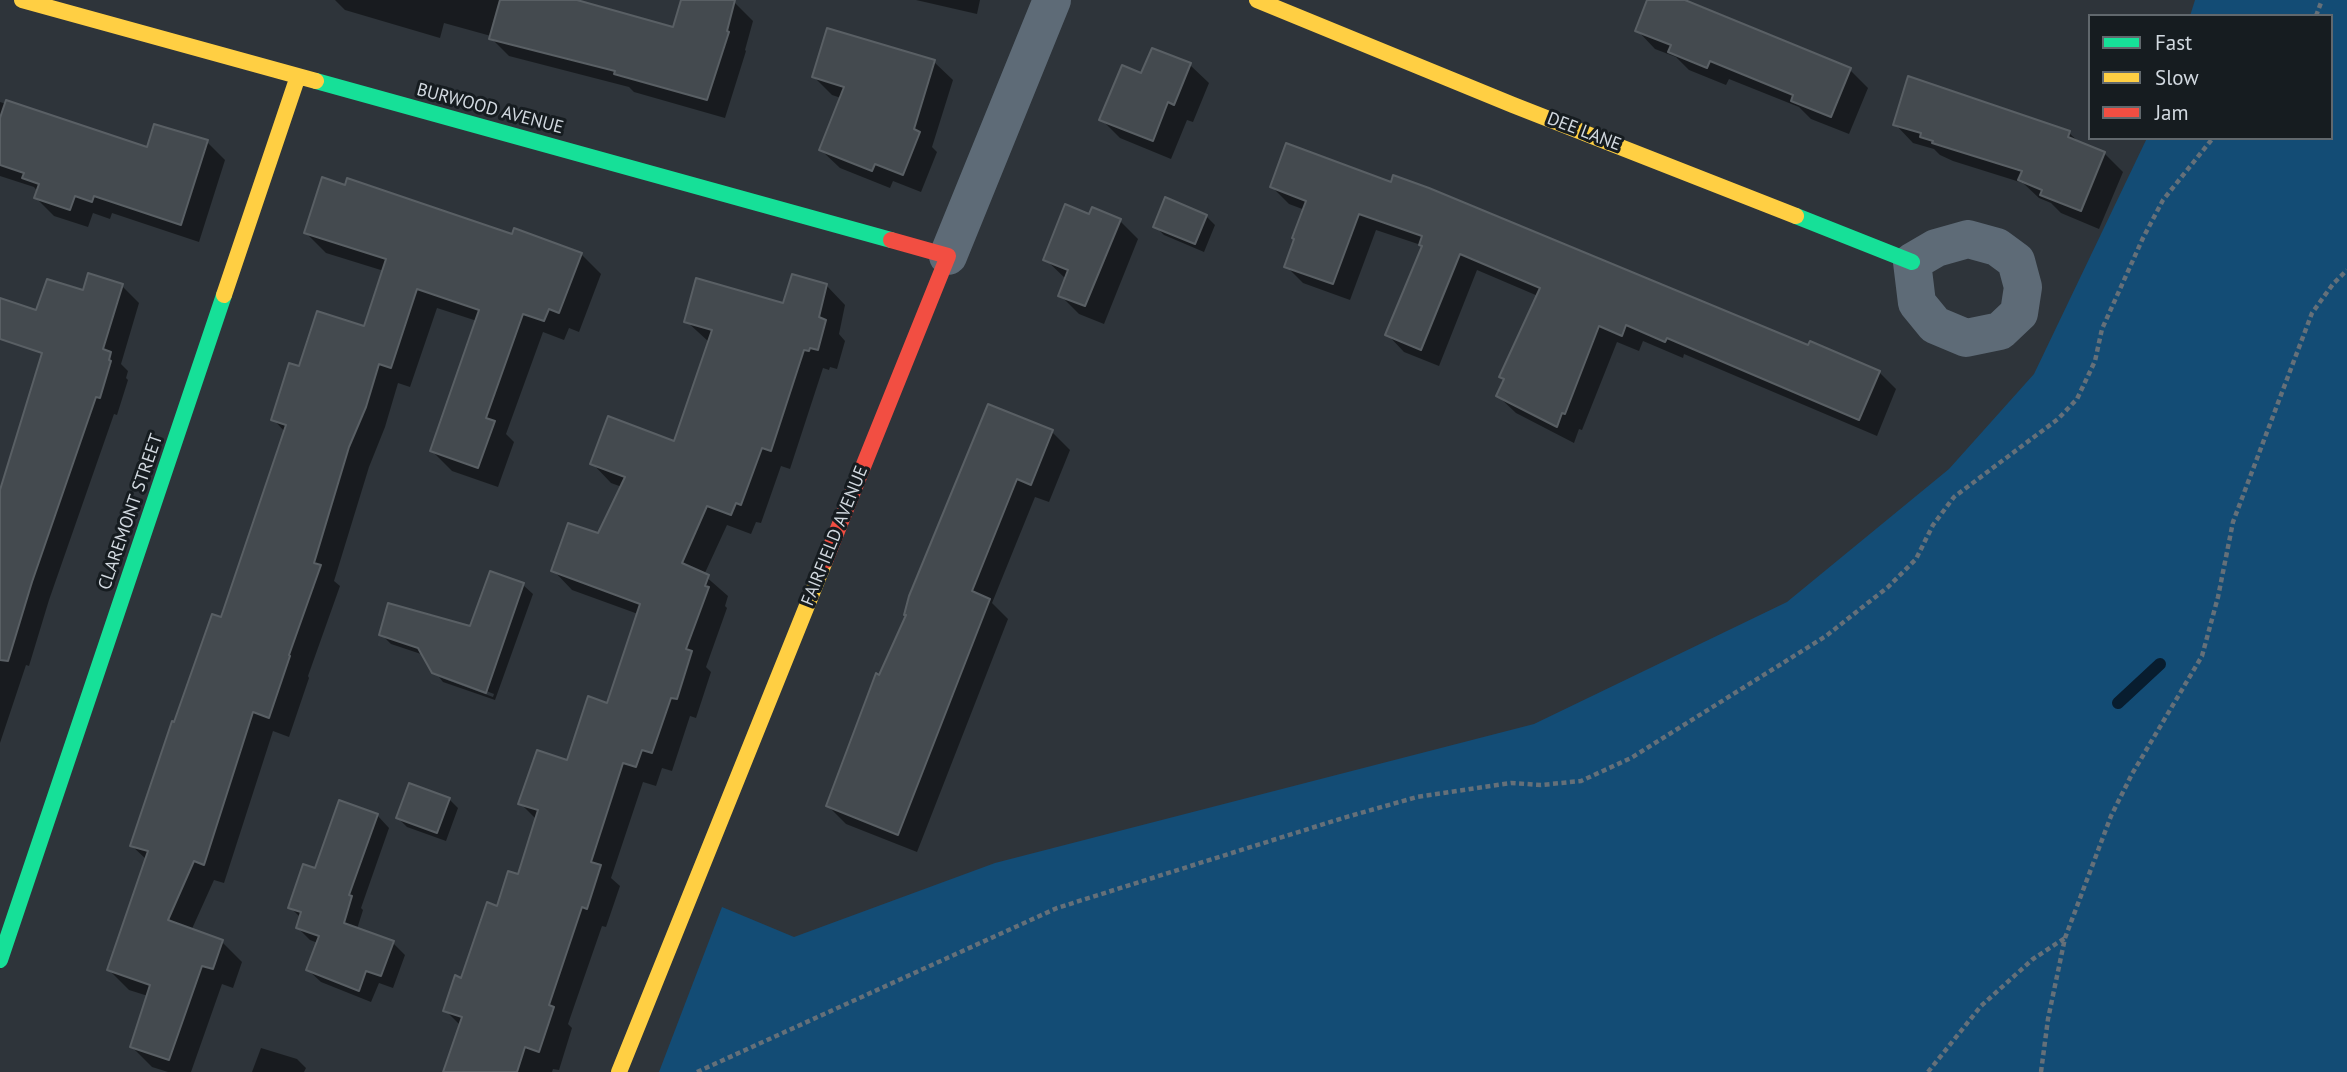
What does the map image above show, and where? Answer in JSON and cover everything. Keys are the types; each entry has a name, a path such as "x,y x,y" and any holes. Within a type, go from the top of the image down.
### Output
{"street":[{"name":"BURWOOD AVENUE","path":"22,0 948,256"},
{"name":"FAIRFIELD AVENUE","path":"619,1072 1052,0"},
{"name":"DEE LANE","path":"1257,0 1912,262"},
{"name":"CLAREMONT STREET","path":"0,960 298,75"}],"path":[{"path":"697,1072 1057,908 1417,797 1511,783 1541,785 1581,781 1631,758 1826,636 1888,587 1916,559 1933,525 1954,497 2057,419 2077,399 2095,361 2106,319 2143,238 2163,200 2211,140"},
{"path":"2041,1072 2048,1019 2065,938 2111,816 2132,774 2202,656 2218,597 2232,522 2312,313 2347,270"},
{"path":"1927,1072 1981,1006 2033,958 2065,938"}],"shaded area":[{"path":"2195,0 2347,0 2347,1072 659,1072 722,907 794,937 995,863 1534,724 1787,602 1949,469 2034,374 2146,140 2333,140 2333,14 2191,14"}],"building":[{"path":"500,0 577,0 673,27 681,0 735,0 727,31 729,32 707,100 614,74 615,71 489,39"},
{"path":"1647,0 1685,0 1851,68 1831,117 1791,101 1793,95 1710,61 1707,68 1668,52 1671,45 1635,31"},
{"path":"827,28 935,60 914,129 920,132 903,175 875,164 872,171 819,150 844,87 812,77"},
{"path":"1152,48 1191,63 1174,105 1168,102 1153,141 1099,120 1122,65 1141,73"},
{"path":"1908,76 2070,131 2068,137 2105,152 2081,211 2040,195 2042,190 2018,180 2022,171 1932,143 1933,141 1920,137 1921,133 1893,125"},
{"path":"6,100 147,147 154,124 208,140 181,225 94,196 92,202 75,196 70,210 34,198 39,184 22,178 24,173 0,165 0,118"},
{"path":"1286,143 1391,182 1393,175 1429,188 1808,345 1810,341 1880,371 1859,420 1667,338 1665,342 1626,325 1622,336 1599,326 1565,414 1562,413 1557,427 1496,396 1504,379 1499,377 1540,288 1460,254 1421,350 1385,335 1422,246 1419,245 1422,236 1359,214 1333,284 1284,267 1306,201 1270,187"},
{"path":"322,177 345,185 347,178 512,234 514,228 582,253 559,313 549,309 544,321 523,314 486,418 495,421 478,468 430,451 479,310 417,289 391,368 379,364 366,407 349,447 314,563 321,565 269,718 253,712 204,865 194,861 168,920 223,940 213,969 202,966 169,1060 130,1047 150,985 107,970 148,851 130,846 212,614 221,617 286,425 271,420 289,363 299,366 317,311 364,326 386,259 304,233"},
{"path":"1165,197 1207,215 1195,244 1153,227"},
{"path":"1065,204 1089,214 1092,207 1121,219 1085,306 1058,296 1068,270 1043,260"},
{"path":"88,273 123,284 103,349 111,352 111,361 32,582 8,661 0,660 0,490 42,353 0,339 0,298 36,310 47,279 83,290"},
{"path":"792,274 827,284 819,317 826,320 818,350 804,350 771,451 762,448 741,505 736,503 731,515 707,506 682,563 709,575 705,586 709,587 686,649 692,651 677,699 671,698 652,753 642,750 636,767 623,763 591,862 601,865 587,909 582,907 549,1005 554,1007 539,1052 525,1047 517,1072 443,1072 462,1017 443,1011 455,975 461,978 487,902 497,906 508,871 518,874 538,810 518,804 537,750 567,760 588,696 607,703 640,604 551,571 568,523 598,533 625,477 590,464 608,416 674,441 712,330 684,322 696,278 783,303"},
{"path":"988,404 1053,430 1031,485 1017,479 972,591 990,599 898,835 826,806 876,673 879,675 906,615 909,596"},
{"path":"490,571 524,583 486,693 432,673 418,648 379,635 388,603 470,626"},
{"path":"409,783 450,798 437,833 396,818"},
{"path":"339,800 378,814 349,895 352,896 344,923 394,941 381,976 366,971 359,991 306,970 319,936 296,928 301,912 288,908 303,864 315,868"}],"waterway":[{"path":"2118,703 2160,664"}],"traffic: fast":[{"path":"316,81 891,240"},
{"path":"1796,216 1912,262"},
{"path":"0,960 224,295"}],"traffic: slow":[{"path":"22,0 316,81"},
{"path":"1257,0 1513,105 1796,216"},
{"path":"224,295 298,76"},
{"path":"619,1072 825,561"}],"traffic: jam":[{"path":"825,561 948,256 891,240"}]}
